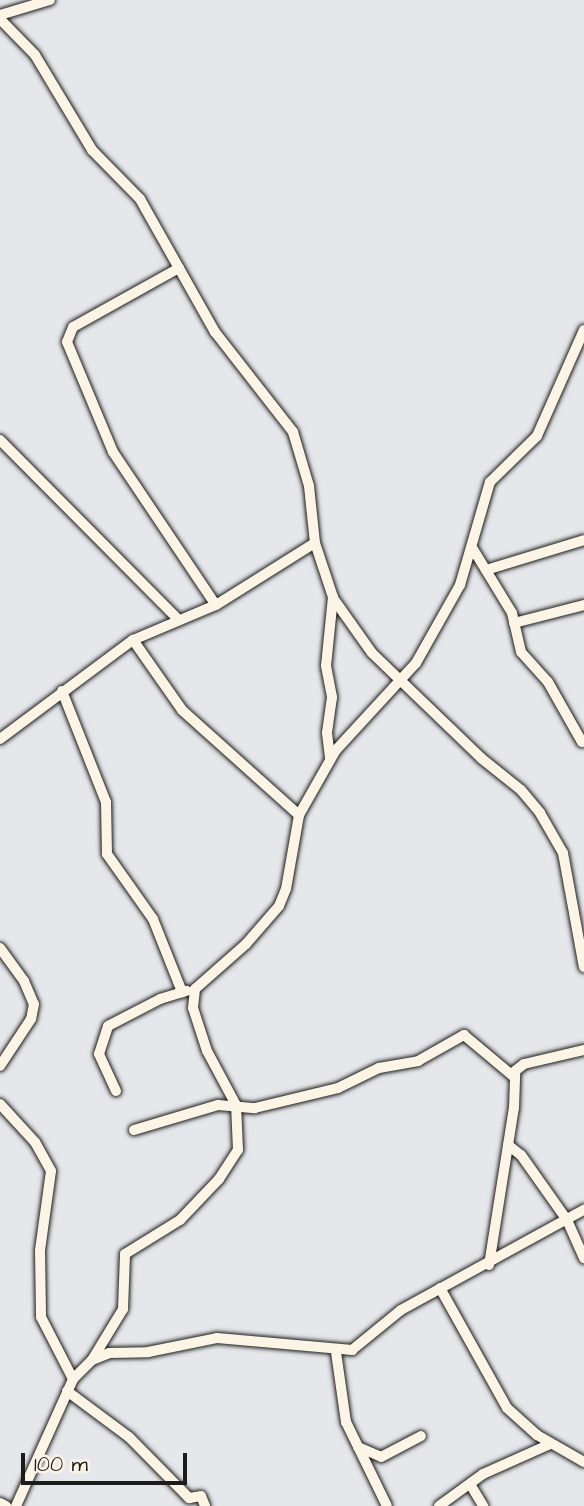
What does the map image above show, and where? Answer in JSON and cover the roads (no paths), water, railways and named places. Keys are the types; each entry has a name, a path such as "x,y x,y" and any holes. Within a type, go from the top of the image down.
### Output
{"street":[{"path":"50,0 0,17 35,55 92,150 140,199 215,332 293,432 309,486 316,542 333,597 356,636 481,758 521,790 540,813 563,853 584,967"},
{"path":"179,268 73,327 67,342 117,459 216,605"},
{"path":"116,1091 99,1054 108,1026 182,992 195,989 246,944 279,906 299,815 330,759 403,681 455,594 473,549 490,482 537,436 584,330"},
{"path":"0,440 178,619"},
{"path":"486,570 584,540"},
{"path":"0,739 133,640 216,605 316,542"},
{"path":"473,549 514,623 521,652 548,682 582,741"},
{"path":"330,759 327,733 332,707 326,666 333,597"},
{"path":"514,623 584,606"},
{"path":"133,640 183,710 299,815"},
{"path":"61,691 106,802 107,854 153,919 182,992"},
{"path":"0,948 24,981 34,1004 31,1020 0,1066"},
{"path":"16,1506 73,1379 92,1360 123,1309 125,1254 180,1220 232,1163 240,1143 236,1105 207,1051 193,1008 195,989"},
{"path":"134,1130 151,1122 236,1105 255,1108 338,1088 379,1068 418,1061 464,1035 514,1077"},
{"path":"489,1265 508,1145 514,1077 524,1064 584,1050"},
{"path":"0,1104 35,1142 51,1171 40,1250 41,1317 73,1379"},
{"path":"508,1145 521,1155 567,1220 584,1258"},
{"path":"92,1360 109,1353 148,1352 217,1338 336,1352 356,1348 401,1310 440,1287 489,1265 584,1210"},
{"path":"440,1287 507,1408 550,1444 584,1462"},
{"path":"336,1352 343,1410 387,1506"},
{"path":"67,1391 129,1437 189,1498 201,1496 205,1506"},
{"path":"358,1447 381,1457 421,1436"},
{"path":"439,1506 470,1484 550,1444"},
{"path":"470,1484 483,1506"},
{"path":"0,1503 6,1506"}]}
